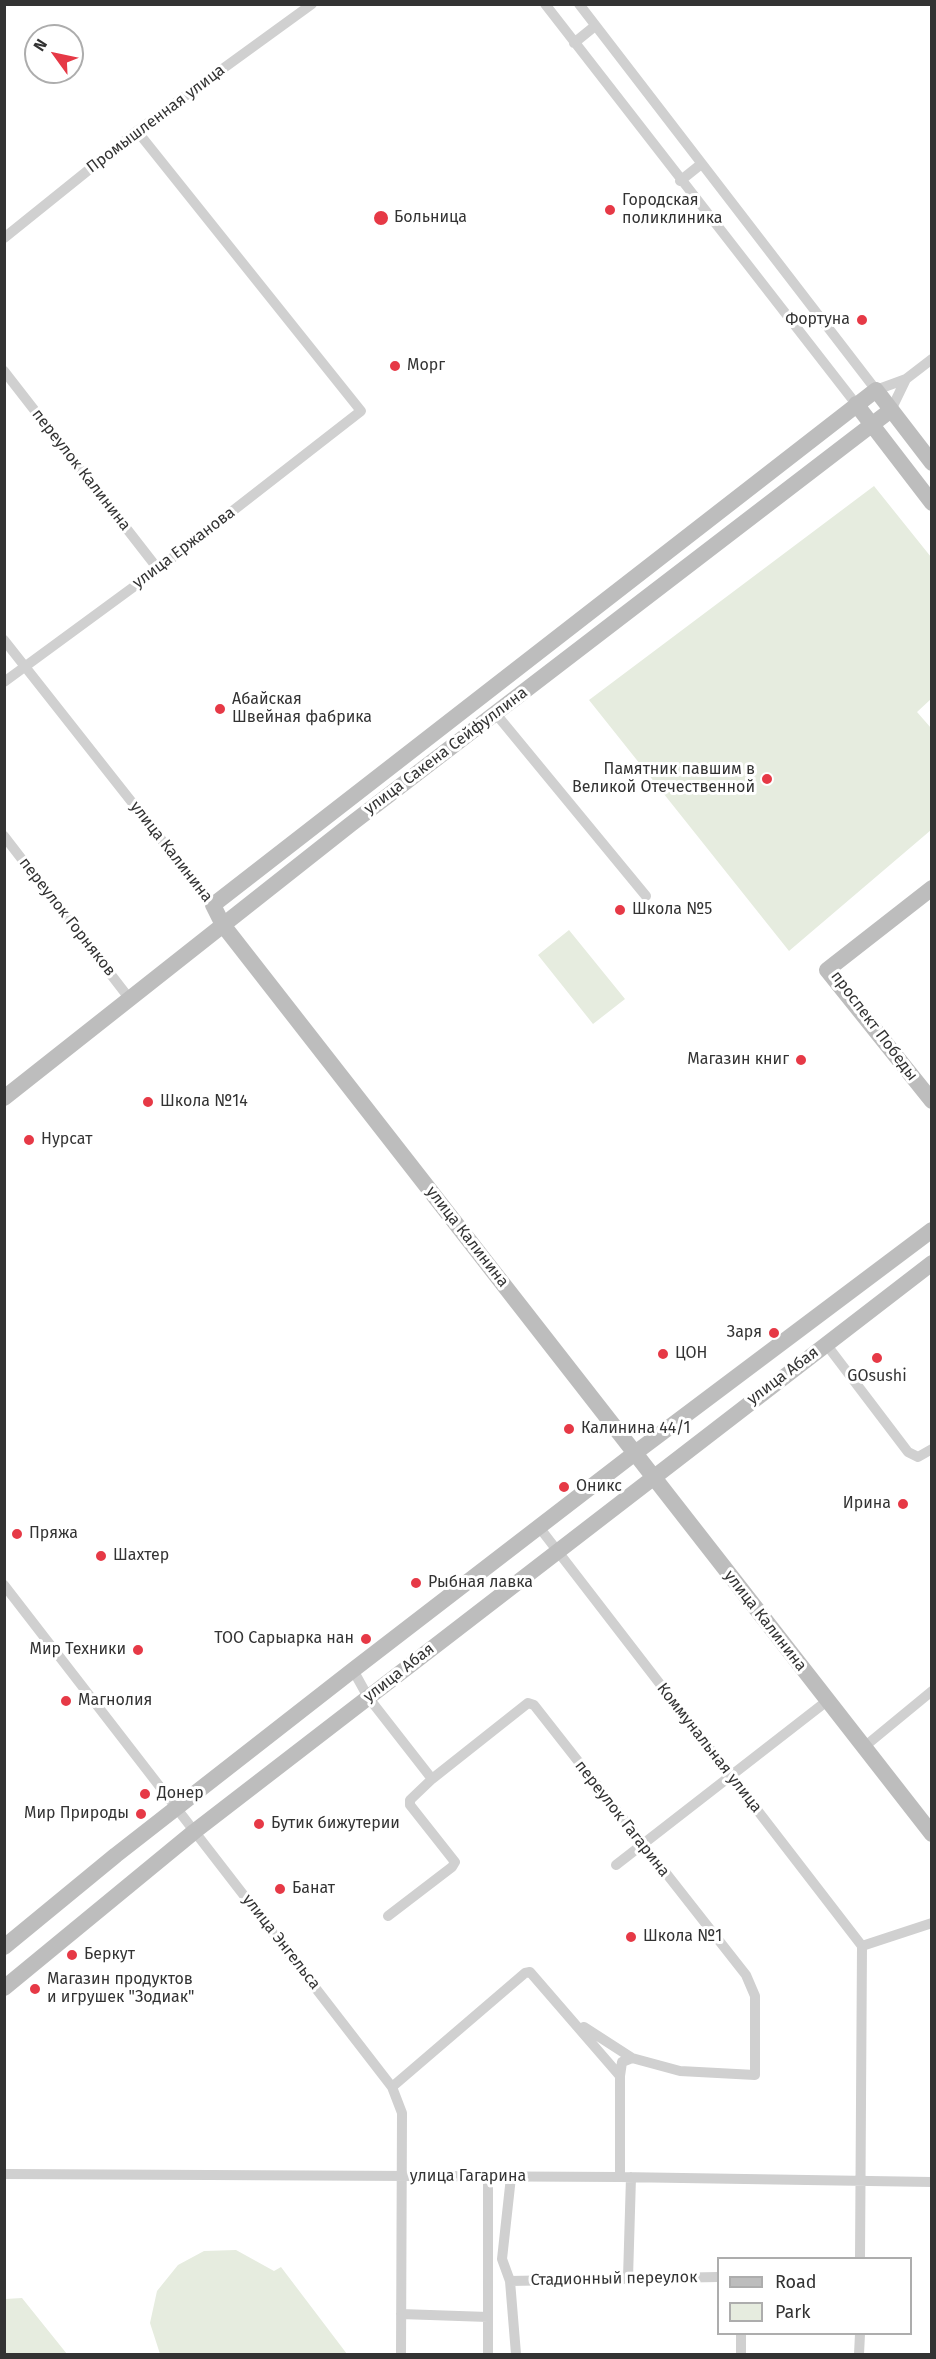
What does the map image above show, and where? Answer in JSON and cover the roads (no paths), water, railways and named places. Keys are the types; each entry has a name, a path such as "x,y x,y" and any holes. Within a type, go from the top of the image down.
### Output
{"street":[{"name":"Промышленная улица","path":"4,238 137,131 312,4"},
{"path":"545,4 932,503"},
{"path":"579,4 700,165 932,463"},
{"path":"574,43 595,26"},
{"name":"улица Ержанова","path":"4,682 158,569 361,411 137,131"},
{"path":"680,181 700,165"},
{"path":"876,390 906,379 932,359"},
{"name":"переулок Калинина","path":"4,371 158,569"},
{"path":"891,410 906,379"},
{"name":"улица Сакена Сейфуллина","path":"213,905 876,390"},
{"name":"улица Сакена Сейфуллина","path":"4,1098 129,998 654,590 891,410"},
{"path":"639,572 654,590"},
{"name":"улица Калинина","path":"4,640 213,905 224,925 932,1834"},
{"path":"496,714 646,896"},
{"name":"переулок Горняков","path":"4,836 129,998"},
{"name":"проспект Победы","path":"932,888 827,970 932,1101"},
{"path":"810,1323 932,1230"},
{"path":"932,1263 826,1344 908,1452 918,1457 932,1449"},
{"name":"улица Абая","path":"4,1947 353,1670 635,1453 810,1323 826,1344 652,1476 195,1831 4,1988"},
{"name":"Коммунальная улица","path":"539,1527 862,1946"},
{"name":"улица Энгельса","path":"4,1585 392,2087 402,2113 401,2355"},
{"path":"353,1670 368,1697 432,1779 410,1800 410,1805 455,1862 452,1868 388,1916"},
{"path":"864,1747 932,1691"},
{"path":"616,1865 827,1701"},
{"name":"переулок Гагарина","path":"432,1779 531,1703 746,1975 755,1996 755,2075 680,2071 632,2058"},
{"path":"860,2257 862,1946 932,1923"},
{"path":"392,2087 525,1973 535,1975 620,2076"},
{"path":"577,2023 632,2058"},
{"path":"628,2278 620,2076 622,2062 632,2058"},
{"name":"улица Гагарина","path":"4,2174 625,2177 932,2182"},
{"path":"488,2177 488,2355"},
{"path":"511,2177 502,2259 510,2281 516,2355"},
{"name":"Стадионный переулок","path":"510,2281 717,2277"},
{"path":"401,2314 488,2317"},
{"path":"741,2335 741,2355"},
{"path":"860,2335 860,2355"}],"place":[{"name":"Городская поликлиника","path":"610,210"},
{"name":"Больница","path":"381,218"},
{"name":"Фортуна","path":"862,320"},
{"name":"Морг","path":"395,366"},
{"name":"Абайская Швейная фабрика","path":"220,709"},
{"name":"Памятник павшим в Великой Отечественной","path":"767,779"},
{"name":"Школа №5","path":"620,910"},
{"name":"Магазин книг","path":"801,1060"},
{"name":"Школа №14","path":"148,1102"},
{"name":"Нурсат","path":"29,1140"},
{"name":"Заря","path":"774,1333"},
{"name":"ЦОН","path":"663,1354"},
{"name":"GOsushi","path":"877,1358"},
{"name":"Калинина 44/1","path":"569,1429"},
{"name":"Оникс","path":"564,1487"},
{"name":"Ирина","path":"903,1504"},
{"name":"Пряжа","path":"17,1534"},
{"name":"Шахтер","path":"101,1556"},
{"name":"Рыбная лавка","path":"416,1583"},
{"name":"ТОО Сарыарка нан","path":"366,1639"},
{"name":"Мир Техники","path":"138,1650"},
{"name":"Магнолия","path":"66,1701"},
{"name":"Донер","path":"145,1794"},
{"name":"Мир Природы","path":"141,1814"},
{"name":"Бутик бижутерии","path":"259,1824"},
{"name":"Банат","path":"280,1889"},
{"name":"Школа №1","path":"631,1937"},
{"name":"Беркут","path":"72,1955"},
{"name":"Магазин продуктов и игрушек \"Зодиак\"","path":"35,1989"}]}
